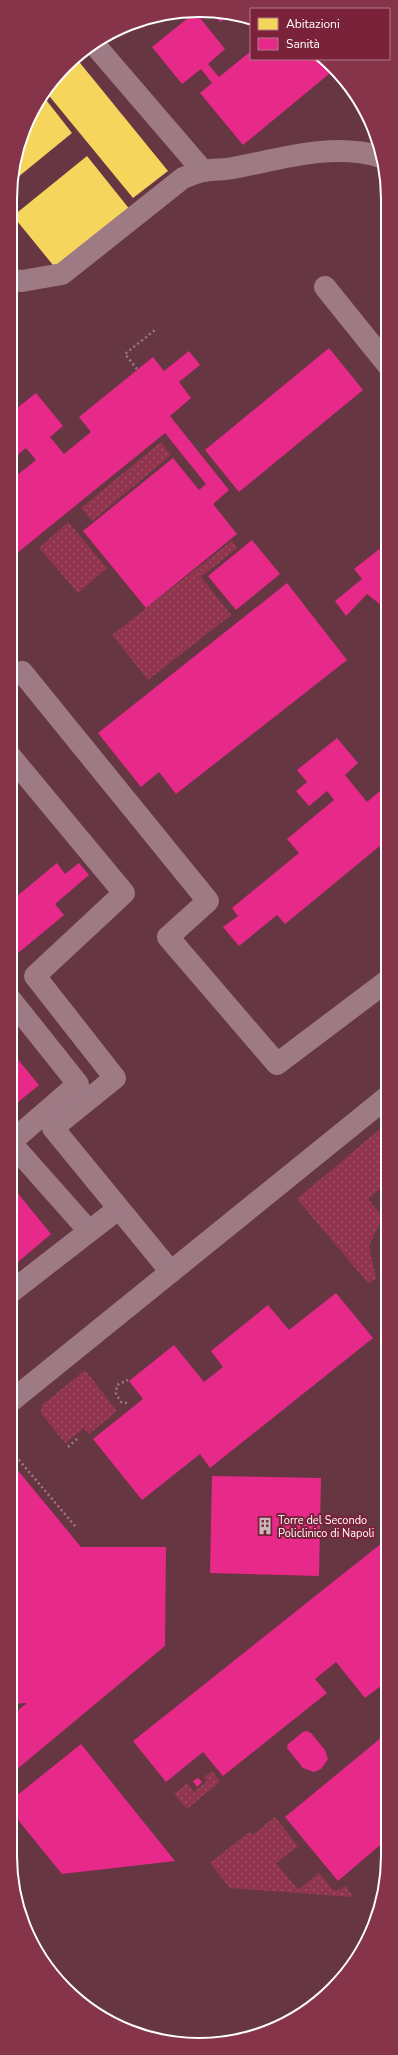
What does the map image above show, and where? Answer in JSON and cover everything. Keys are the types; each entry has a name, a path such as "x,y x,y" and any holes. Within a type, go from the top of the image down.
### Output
{"lane":[{"path":"98,48 202,171"},
{"path":"17,280 22,281 62,274 183,178 202,171 232,168 265,160 319,152 363,152 376,156"},
{"path":"325,287 381,355"},
{"path":"22,672 208,901 168,937 277,1064 381,986"},
{"path":"17,764 124,893 17,992"},
{"path":"35,976 115,1078 53,1128 171,1272"},
{"path":"17,1008 78,1084 17,1137"},
{"path":"17,1396 381,1102"},
{"path":"17,1149 89,1231"},
{"path":"17,1287 118,1209"}],"path":[{"path":"137,369 125,354 155,330"},
{"path":"127,1403 121,1402 116,1394 117,1385 128,1380"},
{"path":"68,1446 77,1439"},
{"path":"17,1459 75,1526"}],"shaded area":[{"path":"161,442 171,455 92,521 81,508"},
{"path":"68,522 107,568 78,593 39,548"},
{"path":"232,541 237,548 201,577 231,615 148,680 112,635"},
{"path":"381,1128 381,1188 368,1199 381,1215 381,1221 369,1245 376,1279 368,1283 297,1199"},
{"path":"85,1370 117,1411 89,1434 84,1428 65,1443 41,1413 42,1405"},
{"path":"212,1771 220,1782 187,1809 174,1794 187,1783 194,1792 207,1781 204,1777"},
{"path":"275,1817 298,1846 276,1863 298,1890 319,1873 333,1890 337,1891 346,1886 353,1897 230,1888 210,1863 249,1832 252,1835"}],"building: Abitazioni":[{"path":"79,62 168,171 133,198 49,96 62,79"},
{"path":"46,100 72,133 19,176 20,163 27,140 41,108"},
{"path":"87,156 131,211 57,270 17,221 17,213"}],"building: Sanità":[{"path":"189,17 199,17 225,49 208,64 219,77 250,52 250,60 316,60 330,73 243,145 200,93 212,83 201,69 182,84 152,47"},
{"path":"217,18 224,19 220,22"},
{"path":"329,348 363,390 239,492 205,450"},
{"path":"189,351 200,365 179,382 191,398 170,416 229,490 213,504 237,534 146,608 83,531 173,458 199,490 206,484 165,433 17,553 17,475 36,460 26,448 17,455 17,408 36,393 63,426 50,437 64,454 91,432 79,417 153,357 164,371"},
{"path":"252,540 280,574 236,610 208,576"},
{"path":"381,548 381,605 367,594 346,616 335,601 362,579 354,569"},
{"path":"287,583 347,660 176,794 159,772 141,787 98,733"},
{"path":"337,738 358,763 345,775 367,802 381,790 381,845 285,924 277,915 239,946 223,927 238,916 232,908 299,853 287,839 334,800 327,791 309,806 296,791 307,782 297,770"},
{"path":"57,863 65,874 79,863 89,875 55,904 64,915 17,954 17,896"},
{"path":"17,1058 39,1085 17,1103"},
{"path":"17,1192 51,1234 17,1263"},
{"path":"336,1293 373,1338 210,1468 200,1454 142,1500 93,1439 143,1399 129,1381 174,1345 204,1382 223,1367 211,1351 268,1305 289,1330"},
{"path":"17,1469 81,1547 166,1547 165,1646 17,1769 17,1711 27,1703 17,1704"},
{"name":"Torre del Secondo Policlinico di Napoli","path":"212,1476 321,1478 319,1576 210,1573"},
{"path":"381,1544 381,1686 365,1698 336,1662 315,1679 327,1693 223,1776 203,1752 166,1782 133,1741"},
{"path":"307,1731 311,1733 325,1750 328,1759 321,1769 314,1772 303,1768 287,1748 288,1744 303,1732"},
{"path":"381,1738 381,1844 338,1881 285,1817"},
{"path":"81,1744 175,1861 62,1874 17,1819 17,1795"},
{"path":"198,1778 202,1782 197,1787 193,1781"}],"place":[{"name":"Torre del Secondo Policlinico di Napoli","path":"265,1526"}]}
